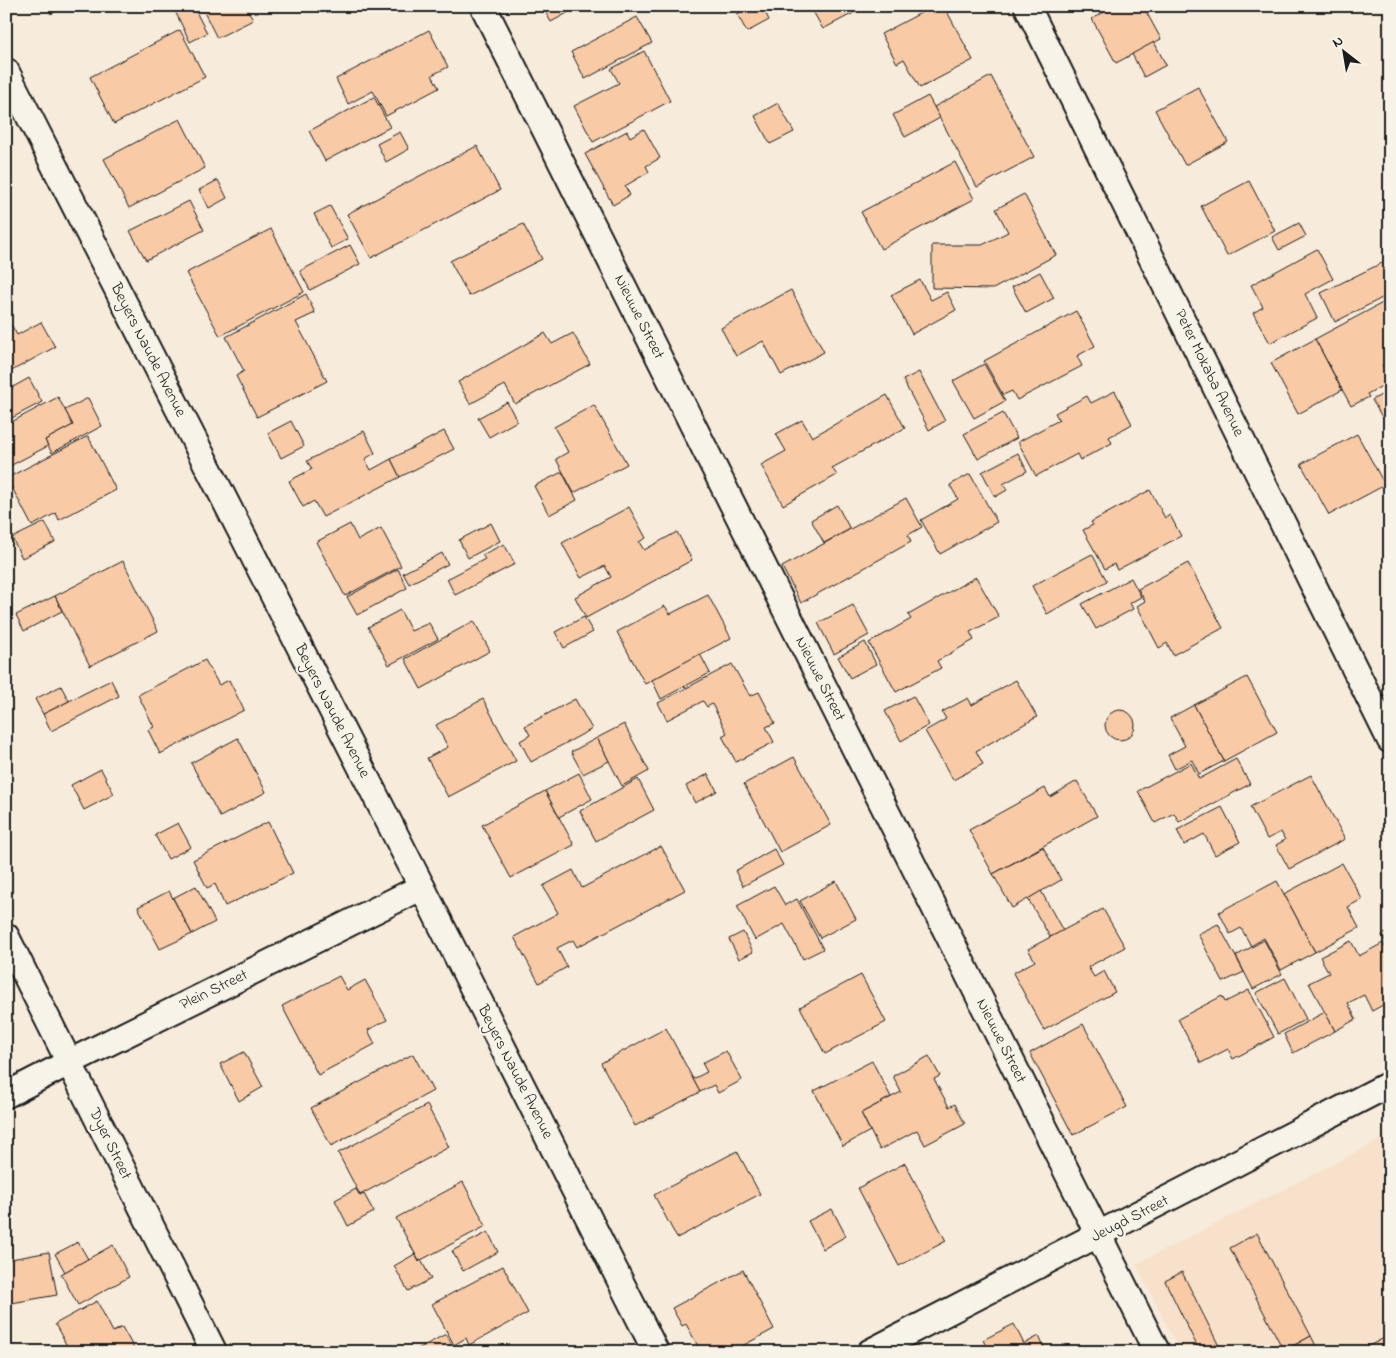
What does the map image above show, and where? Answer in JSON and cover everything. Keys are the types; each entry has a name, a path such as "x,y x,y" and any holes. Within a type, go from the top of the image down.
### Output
{"street":[{"name":"Nieuwe Street","path":"483,6 1157,1352"},
{"name":"Peter Mokaba Avenue","path":"1027,6 1390,740"},
{"name":"Beyers Naude Avenue","path":"6,71 422,887 656,1352"},
{"name":"Plein Street","path":"6,1095 422,887"},
{"name":"Dyer Street","path":"6,936 214,1352"},
{"name":"Jeugd Street","path":"870,1352 1390,1084"}],"shaded area":[{"path":"1390,1135 1390,1352 1180,1352 1136,1264"}],"building":[{"path":"47,6 66,6 51,14"},
{"path":"185,6 193,6 207,33 190,42 175,11"},
{"path":"201,6 246,6 253,20 217,38"},
{"path":"542,6 580,6 551,22"},
{"path":"751,6 762,6 769,20 747,32 737,14"},
{"path":"810,6 865,6 865,7 823,29"},
{"path":"934,6 944,6 973,60 920,88 904,59 897,63 881,34"},
{"path":"1115,6 1143,6 1161,39 1116,63 1092,19"},
{"path":"637,17 652,43 585,79 571,52"},
{"path":"180,30 205,77 114,124 90,77"},
{"path":"429,30 448,67 432,75 439,88 386,116 373,91 348,104 336,79"},
{"path":"1154,42 1166,65 1144,77 1132,54"},
{"path":"644,51 670,101 593,142 574,106 619,83 611,69"},
{"path":"991,76 1034,157 977,187 934,107"},
{"path":"1198,87 1228,142 1185,165 1155,110"},
{"path":"928,96 940,118 905,137 893,115"},
{"path":"374,97 390,127 325,161 309,131"},
{"path":"778,103 794,132 770,144 755,116"},
{"path":"180,119 205,168 129,208 104,159"},
{"path":"644,129 660,158 646,166 649,172 625,186 630,195 613,205 585,154 627,131 630,137"},
{"path":"400,132 409,149 386,162 377,144"},
{"path":"477,146 500,190 371,258 347,214"},
{"path":"955,162 974,199 881,249 861,212"},
{"path":"218,180 227,198 209,208 199,190"},
{"path":"1249,181 1275,231 1227,256 1201,206"},
{"path":"1024,194 1056,255 993,289 932,288 932,245 982,245 1008,232 996,209"},
{"path":"189,201 204,230 146,260 130,231"},
{"path":"330,206 348,239 331,248 314,214"},
{"path":"1299,223 1306,236 1279,250 1272,237"},
{"path":"523,224 542,259 469,296 450,261"},
{"path":"271,229 304,292 220,336 186,273"},
{"path":"350,245 360,264 310,290 300,271"},
{"path":"1317,249 1333,279 1305,294 1317,318 1270,343 1253,313 1263,307 1251,285"},
{"path":"1390,259 1390,294 1335,322 1321,293"},
{"path":"1040,272 1054,298 1026,313 1012,287"},
{"path":"920,280 931,300 947,292 956,310 912,334 891,295"},
{"path":"791,290 824,352 781,375 763,341 736,356 721,328"},
{"path":"306,294 315,313 296,322 327,381 257,417 236,376 244,371 226,337"},
{"path":"1390,299 1390,361 1382,365 1390,379 1382,383 1384,385 1367,394 1369,397 1351,406 1315,339"},
{"path":"1076,311 1095,346 1077,356 1082,366 1017,400 1012,391 1003,395 984,361"},
{"path":"41,322 55,347 6,374 6,329 12,326 17,335"},
{"path":"545,333 552,344 573,333 590,364 515,404 505,385 470,404 458,382"},
{"path":"1315,339 1342,390 1298,414 1271,363"},
{"path":"984,364 1005,401 974,418 953,381"},
{"path":"919,372 945,421 929,430 903,380"},
{"path":"29,378 42,402 6,421 6,391"},
{"path":"1390,390 1390,412 1382,417 1372,400"},
{"path":"1115,391 1132,424 1109,437 1112,443 1080,460 1077,454 1036,476 1018,442 1059,420 1055,413 1087,396 1091,403"},
{"path":"887,395 905,428 832,468 837,475 783,505 761,465 786,451 776,434 802,420 812,437"},
{"path":"58,397 73,425 45,440 48,446 6,468 6,440 11,437 6,425"},
{"path":"88,398 102,426 52,453 45,440 73,425 65,410"},
{"path":"507,402 517,421 489,437 478,418"},
{"path":"594,405 627,464 574,493 556,459 568,452 554,427"},
{"path":"1003,413 1017,438 978,459 964,434"},
{"path":"291,421 304,446 281,458 268,433"},
{"path":"364,431 375,453 365,459 371,470 391,459 400,477 323,517 314,501 303,507 289,481 312,469 307,461"},
{"path":"444,431 454,449 400,477 391,459"},
{"path":"1357,434 1385,485 1329,515 1301,464"},
{"path":"88,436 116,490 59,520 56,513 32,526 7,478"},
{"path":"1018,453 1027,471 1003,484 1007,490 995,497 982,472"},
{"path":"562,472 577,500 549,515 534,486"},
{"path":"970,474 997,522 940,554 921,520 958,499 950,485"},
{"path":"1150,490 1165,518 1170,515 1181,536 1117,570 1114,564 1105,569 1083,530 1093,525 1091,522"},
{"path":"906,498 922,527 908,535 911,542 801,603 782,567"},
{"path":"837,505 850,529 824,543 811,520"},
{"path":"629,507 646,538 639,542 644,550 677,532 692,560 586,618 575,597 611,577 605,566 581,578 562,543"},
{"path":"45,522 55,542 22,558 12,538"},
{"path":"491,523 500,541 468,558 459,540"},
{"path":"350,524 358,540 381,528 401,566 345,596 316,542"},
{"path":"504,544 515,564 455,595 447,579 485,559 482,555"},
{"path":"442,553 448,564 409,584 403,573"},
{"path":"1092,554 1107,581 1047,614 1032,586"},
{"path":"123,561 158,631 90,666 55,596"},
{"path":"1188,563 1223,628 1173,655 1167,643 1159,648 1137,606 1145,601 1138,589"},
{"path":"398,569 407,588 357,615 347,597"},
{"path":"976,577 999,617 970,632 974,640 937,661 941,668 896,692 869,643 911,619 908,615"},
{"path":"1131,578 1141,597 1130,603 1133,609 1096,629 1082,604"},
{"path":"708,595 731,638 645,684 617,632 665,606 670,614"},
{"path":"55,596 62,611 24,631 16,615"},
{"path":"853,605 869,635 834,654 818,623"},
{"path":"400,610 411,631 429,623 438,639 389,665 368,627"},
{"path":"584,617 593,632 564,648 555,632"},
{"path":"474,621 490,651 421,689 405,659"},
{"path":"865,642 876,664 850,678 838,657"},
{"path":"700,654 710,673 661,699 652,680"},
{"path":"205,660 219,685 229,680 244,710 160,754 148,730 154,727 138,695"},
{"path":"732,664 750,696 759,692 775,723 766,727 774,742 736,762 722,736 727,733 712,704 707,707 703,701 667,720 658,703"},
{"path":"1247,677 1277,732 1224,761 1194,705"},
{"path":"111,680 119,696 51,731 43,714"},
{"path":"1016,680 1037,717 976,751 983,764 953,780 925,731 946,719 942,712 968,698 972,705"},
{"path":"61,686 69,701 43,714 35,699"},
{"path":"913,696 929,725 901,741 885,711"},
{"path":"483,699 516,761 448,797 427,758 448,747 436,725"},
{"path":"575,699 592,729 531,762 520,741 530,735 525,726"},
{"path":"1194,705 1224,761 1199,774 1192,760 1175,769 1168,755 1185,746 1170,718"},
{"path":"1120,710 1131,714 1135,725 1131,736 1120,740 1109,736 1105,725 1109,714"},
{"path":"624,724 649,771 622,786 597,738"},
{"path":"238,738 266,792 220,817 191,763"},
{"path":"597,738 609,761 583,774 571,752"},
{"path":"794,757 831,825 780,852 744,784"},
{"path":"1236,759 1250,784 1179,822 1174,813 1155,823 1138,791 1191,763 1199,779"},
{"path":"101,769 114,794 84,810 71,785"},
{"path":"579,773 592,799 559,817 545,791"},
{"path":"708,774 717,791 695,803 686,786"},
{"path":"1311,775 1345,839 1289,869 1276,845 1285,840 1281,832 1267,839 1250,807"},
{"path":"638,779 654,810 596,841 580,811"},
{"path":"1077,781 1097,816 993,874 969,830 1045,788 1050,797"},
{"path":"545,791 574,845 511,878 482,825"},
{"path":"1222,807 1240,842 1215,855 1204,834 1184,845 1177,830"},
{"path":"268,822 293,873 225,906 215,884 207,888 193,860"},
{"path":"178,823 191,847 168,859 155,835"},
{"path":"661,846 685,890 577,947 573,940 557,948 567,967 539,983 514,937 558,913 543,886 573,870 582,888"},
{"path":"1043,847 1061,880 1012,908 993,874"},
{"path":"774,849 783,865 743,886 735,871"},
{"path":"1342,863 1362,899 1348,907 1359,928 1315,952 1284,894"},
{"path":"836,881 856,919 820,938 800,901"},
{"path":"1277,881 1315,952 1281,970 1264,938 1251,946 1241,928 1230,934 1219,912"},
{"path":"196,886 215,922 192,934 173,898"},
{"path":"774,886 785,905 797,899 823,949 803,959 784,924 755,940 737,906"},
{"path":"169,891 192,934 160,949 138,907"},
{"path":"1041,891 1063,931 1050,937 1028,899"},
{"path":"1103,909 1125,947 1088,967 1094,977 1104,971 1115,992 1044,1030 1013,973 1035,961 1028,949"},
{"path":"1218,924 1244,972 1223,982 1198,934"},
{"path":"1390,931 1390,950 1382,935"},
{"path":"743,932 753,952 739,959 729,939"},
{"path":"1264,940 1282,974 1253,989 1236,956"},
{"path":"1351,941 1359,956 1383,943 1390,956 1390,1001 1372,1011 1364,995 1348,1003 1356,1019 1335,1031 1309,983 1329,973 1320,957"},
{"path":"861,975 886,1022 825,1054 800,1007"},
{"path":"339,976 347,990 365,980 387,1020 368,1030 375,1044 318,1075 282,1006"},
{"path":"1285,978 1306,1019 1278,1034 1256,993"},
{"path":"1249,990 1274,1037 1233,1059 1228,1049 1201,1063 1178,1019 1222,996 1225,1002"},
{"path":"1325,1012 1335,1031 1293,1053 1284,1034"},
{"path":"1083,1024 1127,1107 1073,1135 1030,1053"},
{"path":"666,1028 700,1092 635,1126 601,1063"},
{"path":"726,1051 742,1080 718,1093 714,1085 700,1092 693,1079 707,1072 702,1063"},
{"path":"244,1052 263,1087 239,1101 220,1064"},
{"path":"413,1054 433,1091 331,1146 311,1108"},
{"path":"929,1056 940,1076 934,1079 949,1107 955,1104 965,1124 925,1145 917,1130 880,1150 861,1113 901,1092 893,1076"},
{"path":"872,1061 891,1097 861,1113 870,1131 843,1146 814,1091"},
{"path":"427,1105 449,1147 360,1195 338,1153"},
{"path":"737,1151 760,1194 677,1238 654,1195"},
{"path":"905,1163 946,1241 899,1266 858,1188"},
{"path":"463,1182 486,1226 419,1261 396,1218"},
{"path":"356,1189 360,1196 364,1194 374,1212 348,1226 335,1200"},
{"path":"832,1209 846,1236 823,1249 808,1221"},
{"path":"488,1232 498,1252 463,1271 452,1251"},
{"path":"1257,1233 1311,1336 1284,1351 1230,1248"},
{"path":"78,1242 88,1259 65,1272 55,1254"},
{"path":"113,1245 129,1277 78,1305 61,1274"},
{"path":"49,1252 57,1295 6,1304 6,1260"},
{"path":"415,1254 419,1262 421,1260 431,1279 408,1291 394,1266"},
{"path":"503,1266 528,1313 469,1345 466,1338 454,1345 432,1304"},
{"path":"743,1270 774,1329 731,1352 701,1352 686,1324 682,1326 672,1308"},
{"path":"1182,1272 1222,1352 1200,1352 1165,1281"},
{"path":"97,1301 113,1332 122,1327 136,1352 62,1352 61,1349 67,1346 55,1324"},
{"path":"1014,1324 1024,1344 1039,1336 1046,1352 989,1352 983,1340"},
{"path":"446,1334 456,1352 412,1352"},
{"path":"1390,1335 1390,1352 1357,1352"},
{"path":"1311,1336 1319,1352 1282,1352 1284,1351"}]}
